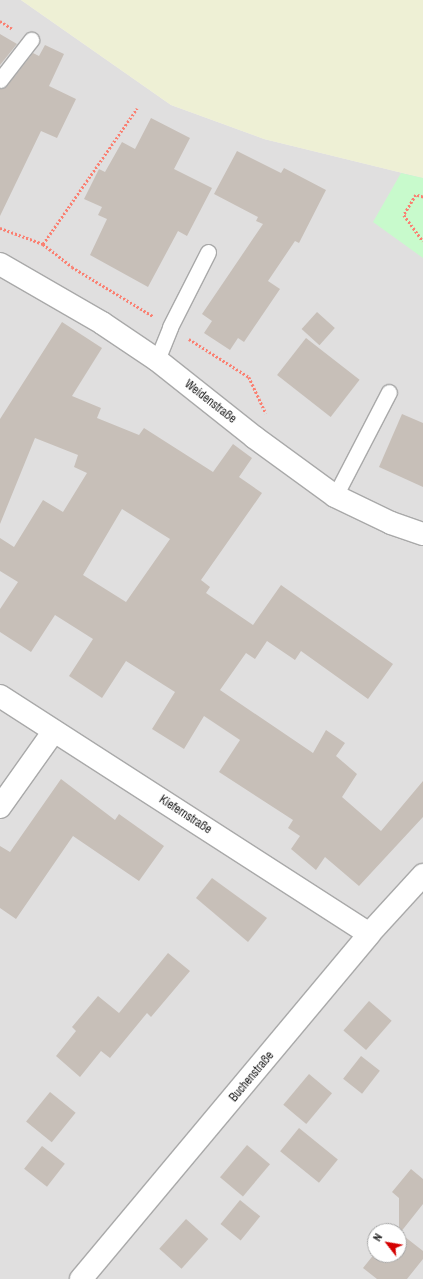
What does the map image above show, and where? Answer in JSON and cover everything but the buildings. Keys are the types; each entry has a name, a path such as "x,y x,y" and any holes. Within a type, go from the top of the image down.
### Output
{"street":[{"name":"Weidenstraße","path":"0,264 102,322 157,360 254,437 335,496 391,523 423,534"},
{"name":"Kiefernstraße","path":"0,696 369,934"},
{"path":"0,807 54,731"},
{"name":"Buchenstraße","path":"81,1279 369,934 423,875"}],"lane":[{"path":"0,80 31,40"},
{"path":"157,360 170,327 208,252"},
{"path":"335,496 389,392"}],"path":[{"path":"42,244 137,108"},
{"path":"423,197 416,195 404,215 423,241"},
{"path":"0,228 42,244 72,267 249,377 267,414"}],"shaded area":[{"path":"0,0 21,0 171,105 264,139 423,178 423,1279 0,1279"}],"green space":[{"path":"21,0 423,0 423,178 264,139 171,105"},
{"path":"401,173 423,178 423,258 373,222"}]}
